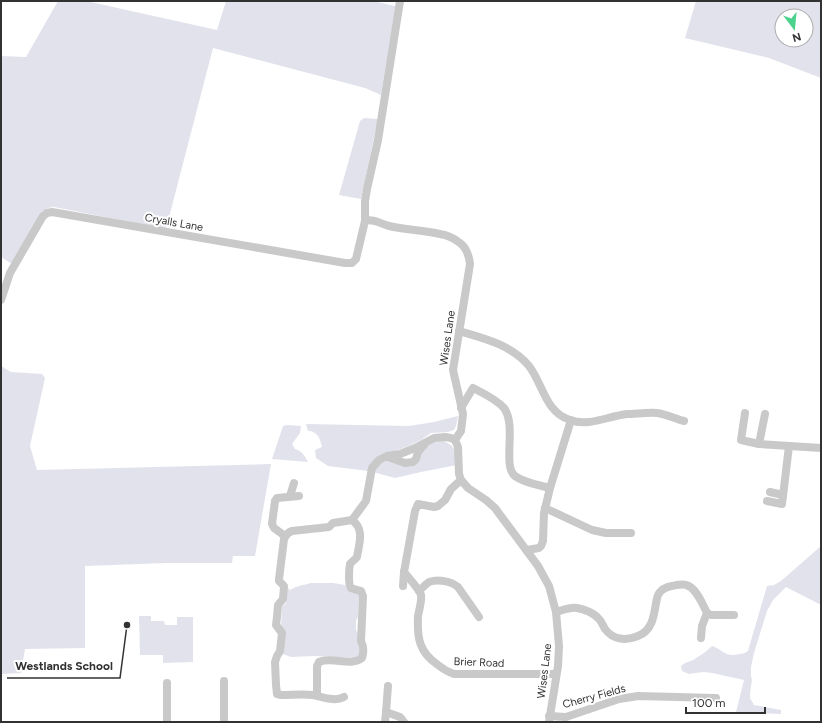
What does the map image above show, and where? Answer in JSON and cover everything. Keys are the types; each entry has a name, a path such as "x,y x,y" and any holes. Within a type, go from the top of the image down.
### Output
{"street":[{"path":"365,220 365,201 378,140 400,1"},
{"name":"Cryalls Lane","path":"1,300 10,274 43,216 47,213 52,212 352,263 356,259 365,220"},
{"name":"Wises Lane","path":"365,220 369,219 401,228 441,234 460,243 468,254 470,264 452,370 463,414 461,431 455,440"},
{"path":"459,331 500,344 511,350 529,366 536,376 551,406 557,413 571,420 581,422 597,421 626,414 657,413 684,421"},
{"path":"462,408 473,388 503,407 510,424 510,466 513,474 519,479 550,488"},
{"path":"745,413 744,438 789,446 821,448"},
{"path":"760,441 765,414"},
{"path":"527,550 538,548 541,546 543,541 545,508 571,420"},
{"path":"342,696 325,699 314,696 281,696 276,692 275,662 280,651 282,633 276,625 278,605 283,599 284,586 279,579 284,539 289,532 292,531 329,527 333,523 352,520 366,501 372,468 379,460 387,456 400,454 418,447 434,438 452,438 455,440 459,450 459,474 461,480 451,489 442,504 434,507 418,504 415,511 404,572 403,586"},
{"path":"760,441 774,440"},
{"path":"387,456 406,463 413,462 425,443"},
{"path":"767,501 782,504 789,446"},
{"name":"Wises Lane","path":"461,480 468,488 495,508 527,550 545,576 549,586 556,612 559,646 558,666 549,719"},
{"path":"290,496 294,483"},
{"path":"770,492 783,494"},
{"path":"286,536 274,528 272,524 275,501 277,498 299,496"},
{"path":"545,508 592,530 606,533 631,533"},
{"path":"314,696 316,694 317,666 319,662 324,660 356,662 362,658 364,654 364,646 361,641 363,596 361,591 352,588 349,584 350,565 352,561 357,559 361,535 356,523 352,520"},
{"path":"404,572 418,591 429,582 447,581 454,583 479,617"},
{"path":"556,612 571,608 578,608 591,613 599,619 607,631 614,637 618,639 632,638 640,636 644,633 652,622 654,618 657,596 663,589 686,585 695,591 707,613 712,615 734,615"},
{"name":"Brier Road","path":"418,591 421,595 418,614 418,629 421,646 430,660 444,670 450,673 461,674 556,674"},
{"path":"701,638 702,626 707,613"},
{"path":"224,681 224,722"},
{"path":"167,683 167,722"},
{"path":"385,722 388,686"},
{"name":"Cherry Fields","path":"549,719 566,717 619,699 633,697 716,698"},
{"path":"386,712 400,717 404,722"}],"shaded area":[{"path":"58,1 86,1 217,30 226,1 373,1 395,6 395,8 381,95 365,88 213,48 166,229 54,207 48,208 41,212 12,264 1,257 1,56 26,57"},
{"path":"696,1 821,1 821,78 769,58 685,38"},
{"path":"364,118 378,119 361,199 339,195 360,121"},
{"path":"1,366 11,372 42,374 45,378 30,446 37,470 271,464 255,556 233,556 232,563 167,563 85,566 85,648 25,649 21,673 1,674"},
{"path":"458,416 454,430 448,432 431,433 421,440 384,455 368,471 328,466 316,458 315,450 322,447 319,438 314,432 308,431 306,424 409,426"},
{"path":"283,426 301,426 300,433 292,444 295,449 303,454 308,462 272,459"},
{"path":"445,440 445,442 454,448 457,465 395,478 373,472 382,459 406,464 428,443"},
{"path":"821,546 821,605 786,587 773,600 767,611 754,653 751,667 752,680 750,698 754,705 781,710 781,714 736,712 744,680 712,673 703,672 689,674 682,671 682,665 706,652 712,646 731,655 743,654 748,651 767,586 774,585 781,581"},
{"path":"311,583 333,583 345,585 347,588 359,595 356,630 358,634 360,654 357,658 314,656 291,657 283,654 285,633 281,627 282,607 286,603 287,587 290,590"},
{"path":"139,616 151,616 151,621 164,621 165,625 177,625 177,617 193,617 193,662 163,663 163,655 140,655"}],"place":[{"name":"Westlands School","path":"127,625"}]}
